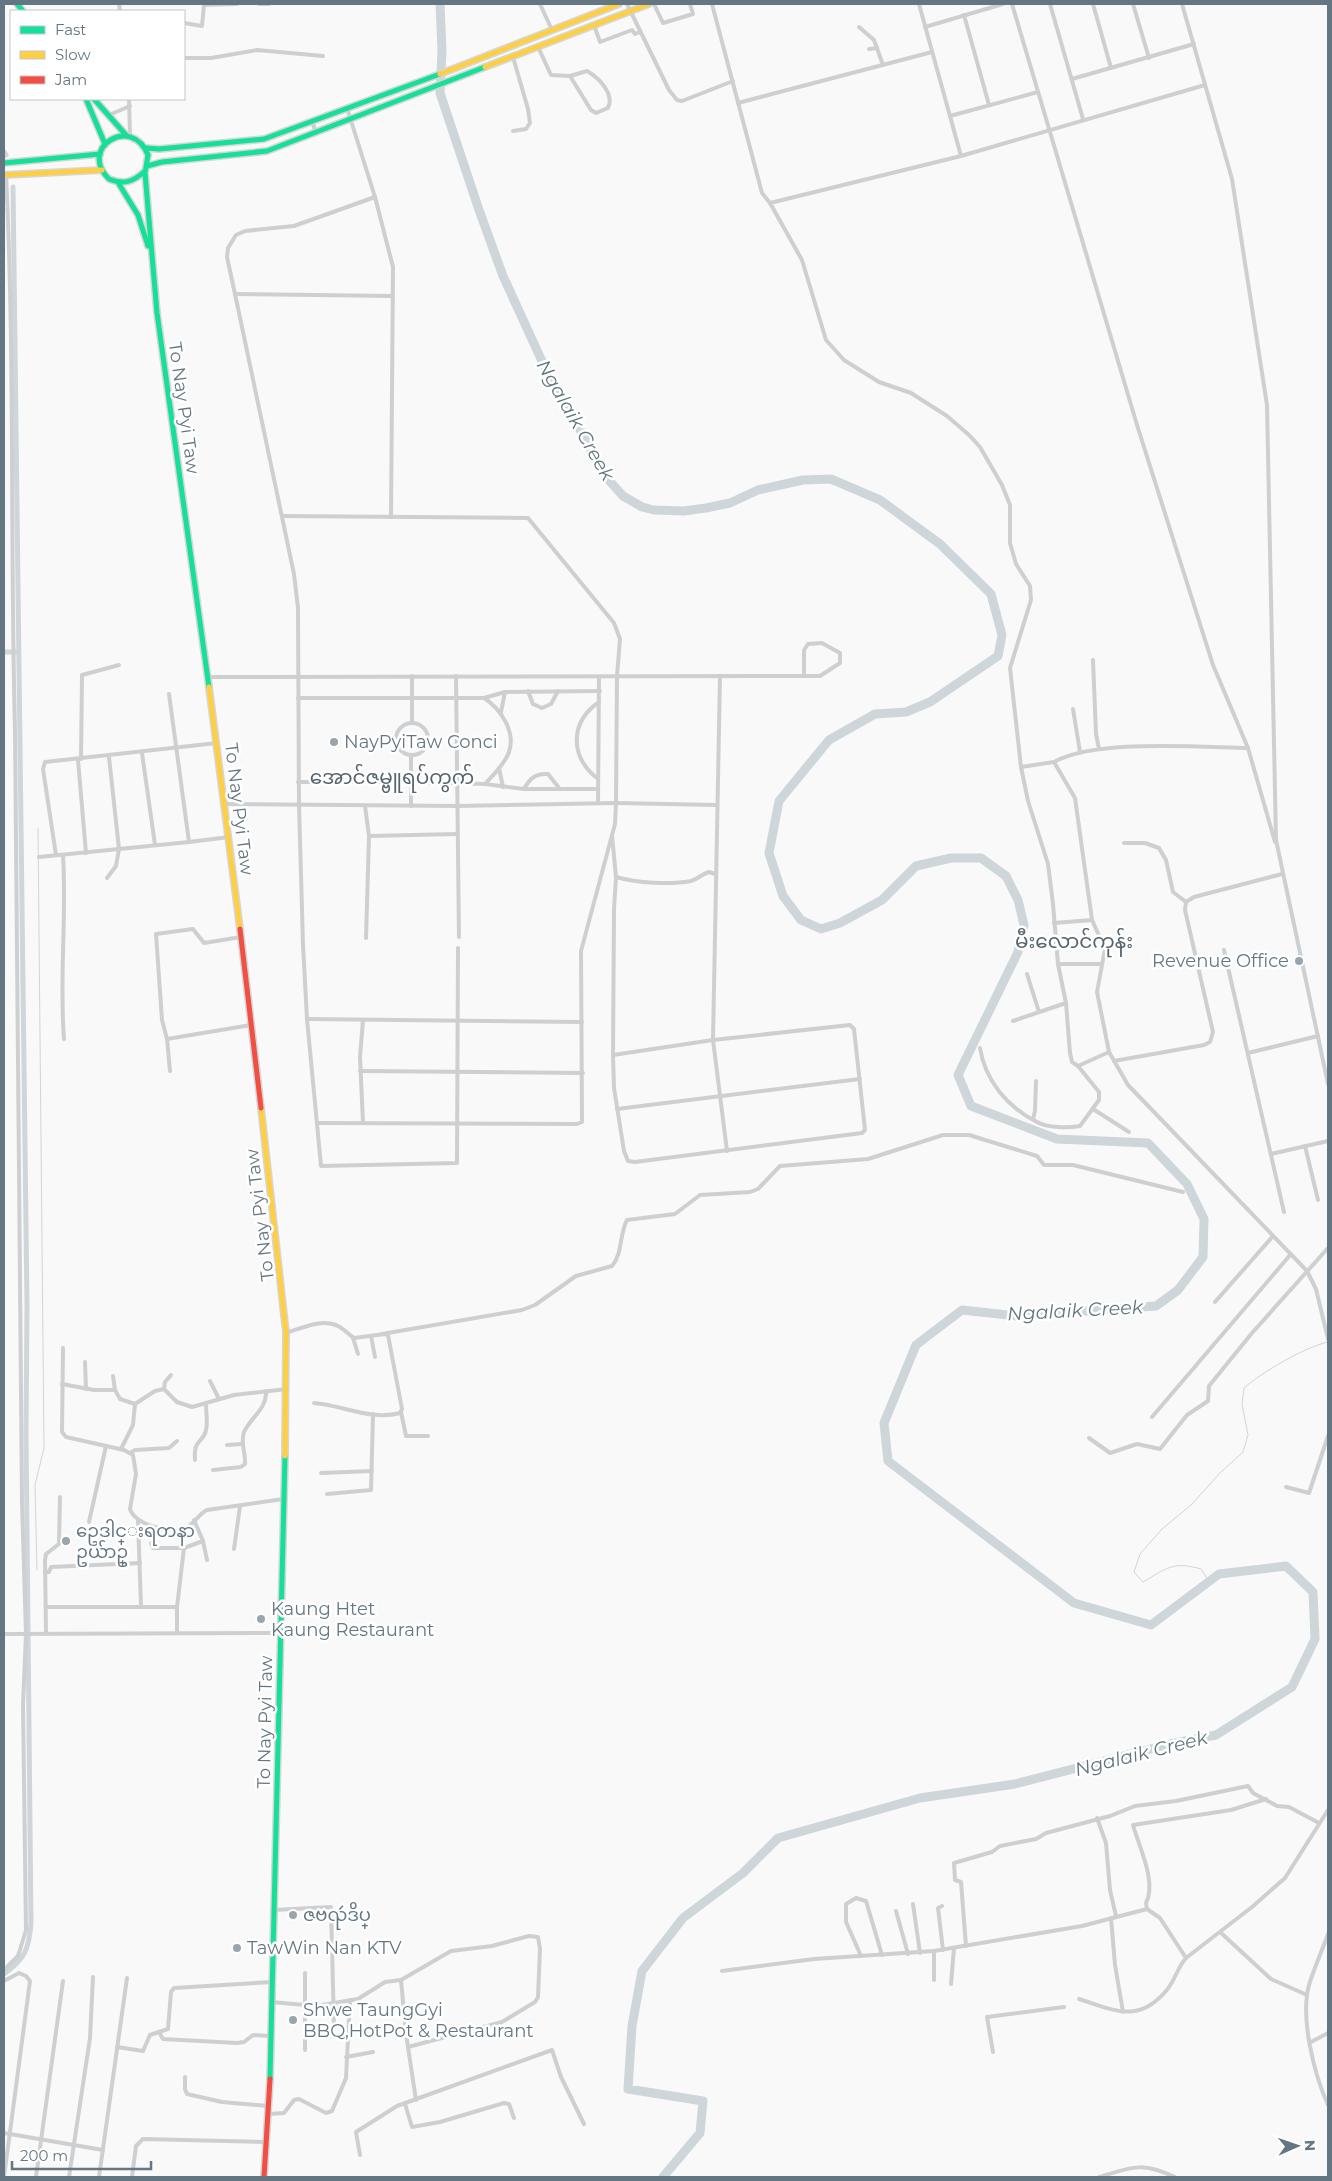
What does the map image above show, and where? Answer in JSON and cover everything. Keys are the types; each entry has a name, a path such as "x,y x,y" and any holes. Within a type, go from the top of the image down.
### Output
{"main road":[{"path":"95,100 128,135 138,140 146,148 159,149 264,139 433,77 619,4"},
{"path":"119,184 134,182 146,169 162,162 267,151 352,120 649,4"},
{"path":"86,100 105,144"},
{"path":"128,135 118,136 105,144 100,154 102,170 109,179 119,184 138,214 151,256"},
{"path":"146,148 151,256"},
{"path":"4,163 100,154"},
{"path":"5,174 102,170"},
{"name":"To Nay Pyi Taw","path":"151,256 160,335 225,804 286,1333 287,1389 269,2114 264,2177"}],"street":[{"path":"185,23 202,26 204,5 237,4"},
{"path":"259,4 269,4"},
{"path":"540,4 552,30"},
{"path":"626,4 669,90 677,100 682,100 733,81"},
{"path":"654,4 663,23 693,14 690,4"},
{"path":"712,4 762,193 770,203 802,260 826,340 844,360 879,382 911,393 947,416 980,446 1002,484 1010,505 1010,543 1016,564 1030,586 1031,600 1010,668 1021,767 1028,802 1048,864 1058,964 1066,1003 1072,1062 1078,1066 1099,1092 1099,1100 1080,1126 1055,1126 1037,1122 997,1091 982,1060 980,1048"},
{"path":"919,4 961,156"},
{"path":"925,27 1003,4"},
{"path":"1012,4 1136,425 1210,656 1248,748 1278,851 1328,1084"},
{"path":"1050,4 1083,120"},
{"path":"1093,4 1111,68"},
{"path":"1133,4 1149,58"},
{"path":"1182,4 1232,179 1267,405 1278,851"},
{"path":"964,15 989,105"},
{"path":"594,25 600,42 632,30 635,34 640,32"},
{"path":"859,27 874,40 883,65"},
{"path":"1072,79 1194,44"},
{"path":"538,47 552,75 570,76 587,71 592,74 605,87 609,95 610,103 608,108 596,113 591,110 570,76"},
{"path":"869,49 876,48"},
{"path":"185,58 211,58 257,50 322,56"},
{"path":"738,104 932,52"},
{"path":"513,57 528,108 530,122 526,129 513,131"},
{"path":"770,203 961,156 1205,84"},
{"path":"950,116 1038,92"},
{"path":"128,135 129,100"},
{"path":"109,114 124,110 130,106"},
{"path":"346,108 352,120 391,253 393,296 391,517"},
{"path":"312,121 316,133"},
{"path":"4,1970 18,1956 26,1930 24,1706 26,1634 12,651 10,320 5,174"},
{"path":"375,197 294,226 245,231 236,234 228,248 227,257 294,574 298,608 298,782 307,1019 319,1161 322,1166 327,1168 455,1164 458,1159 458,948"},
{"path":"235,294 393,296"},
{"path":"282,516 528,518 614,623 620,639 617,676 616,803 612,835 582,951 583,1119 580,1124 316,1123"},
{"path":"208,677 824,675 840,663 840,653 822,643 808,644 804,650 804,675"},
{"path":"1093,660 1096,734 1099,749"},
{"path":"86,854 80,760 82,675 119,665"},
{"path":"412,676 412,723"},
{"path":"456,676 458,937"},
{"path":"720,676 713,1040 726,1151"},
{"path":"598,803 599,677"},
{"path":"528,691 533,704 542,708 551,704 558,691"},
{"path":"298,698 484,698 505,692 600,691"},
{"path":"485,784 499,768 509,751 509,732 500,707 505,692"},
{"path":"169,694 189,842"},
{"path":"484,698 501,713"},
{"path":"598,779 588,771 581,760 578,751 578,732 579,722 591,708 600,702"},
{"path":"1073,709 1080,752"},
{"path":"412,723 422,726 426,731 428,742 422,752 411,756 400,751 395,741 401,727 412,723"},
{"path":"56,855 44,765 47,762 109,757 217,743"},
{"path":"1021,767 1054,762 1068,754 1099,749 1170,746 1248,748"},
{"path":"142,753 155,845"},
{"path":"411,756 411,806"},
{"path":"107,878 116,866 119,849 109,757"},
{"path":"1054,762 1075,798 1092,920 1105,949 1097,992 1109,1052 1128,1085 1307,1271 1316,1288 1328,1339"},
{"path":"499,768 503,787"},
{"path":"524,788 534,776 541,773 548,774 558,788"},
{"path":"298,782 456,782 503,787 598,789"},
{"path":"225,804 457,806 616,803 716,806"},
{"path":"365,806 369,836 366,938"},
{"path":"369,836 457,834"},
{"path":"612,835 615,845 616,877 613,1055 617,1109 628,1161 634,1162 726,1151 864,1132 854,1029 850,1025 713,1040 613,1055"},
{"path":"39,857 86,854 229,837"},
{"path":"1124,843 1145,842 1160,848 1166,860 1173,892 1186,902"},
{"path":"63,855 65,906 60,994 64,1039"},
{"path":"616,877 634,882 691,881 708,872 715,874"},
{"path":"1186,902 1194,897 1282,874"},
{"path":"1114,1061 1204,1045 1210,1042 1213,1032 1185,910 1186,902"},
{"path":"1054,923 1092,920"},
{"path":"170,1071 167,1039 162,1020 156,934 193,929 204,944 241,937"},
{"path":"1224,950 1284,1212"},
{"path":"1058,964 1101,964"},
{"path":"1027,974 1039,1012"},
{"path":"1013,1021 1066,1003"},
{"path":"307,1019 582,1022"},
{"path":"362,1020 360,1071 363,1123"},
{"path":"167,1039 251,1025"},
{"path":"1248,1053 1318,1036"},
{"path":"1078,1066 1109,1052"},
{"path":"360,1071 583,1072"},
{"path":"617,1109 860,1079"},
{"path":"1033,1119 1036,1081"},
{"path":"1093,1109 1129,1132"},
{"path":"353,1338 522,1310 535,1304 576,1276 612,1266 620,1251 626,1220 676,1214 700,1195 750,1192 758,1189 780,1166 868,1159 943,1135 969,1136 1037,1156 1044,1165 1073,1165 1183,1192"},
{"path":"1271,1154 1328,1141"},
{"path":"1305,1146 1318,1200"},
{"path":"1216,1302 1273,1236"},
{"path":"1089,1438 1110,1453 1136,1444 1160,1448 1186,1415 1208,1401 1208,1386 1328,1248"},
{"path":"1152,1417 1290,1254"},
{"path":"286,1333 320,1323 338,1326 353,1338 358,1354"},
{"path":"382,1334 388,1335 406,1436 428,1436"},
{"path":"372,1336 375,1357"},
{"path":"63,1348 62,1434 66,1437 121,1449 130,1453 134,1458 136,1468 130,1509 133,1516 138,1520 154,1527 183,1528 190,1526 194,1520 207,1510 283,1499"},
{"path":"85,1362 86,1389"},
{"path":"164,1389 165,1382 171,1375"},
{"path":"113,1376 115,1390 120,1399 135,1404"},
{"path":"210,1382 218,1399"},
{"path":"62,1384 86,1389 115,1390"},
{"path":"164,1389 183,1405 192,1407 206,1405 218,1399 287,1389"},
{"path":"135,1404 155,1391 164,1389"},
{"path":"213,1470 243,1466 245,1456 242,1444 245,1431 265,1402 266,1391"},
{"path":"314,1403 332,1404 373,1414 396,1414 401,1412"},
{"path":"121,1449 133,1425 135,1404"},
{"path":"195,1460 194,1450 196,1442 206,1430 206,1405"},
{"path":"327,1494 370,1491 373,1414"},
{"path":"1286,1487 1309,1493 1328,1436"},
{"path":"130,1453 135,1450 169,1448 177,1440"},
{"path":"227,1445 242,1444"},
{"path":"89,1522 106,1446"},
{"path":"321,1473 372,1471"},
{"path":"46,1634 46,1554 59,1544 60,1497"},
{"path":"234,1548 240,1506"},
{"path":"138,1520 141,1606"},
{"path":"194,1520 203,1541 208,1560"},
{"path":"154,1527 155,1541 151,1543 152,1548 184,1548 203,1541"},
{"path":"177,1632 177,1607 184,1548"},
{"path":"45,1572 49,1572 51,1567 140,1563"},
{"path":"46,1607 177,1607"},
{"path":"4,1634 281,1633"},
{"path":"966,1946 961,1882 956,1880 954,1863 992,1852 1000,1846 1036,1839 1046,1833 1064,1830 1136,1806 1176,1801 1248,1786 1253,1793 1282,1808 1289,1807 1319,1823"},
{"path":"1147,1909 1146,1904 1150,1896 1151,1885 1133,1824 1231,1810 1267,1799"},
{"path":"1079,1999 1123,2012 1138,2012 1150,2006 1167,1990 1180,1965 1186,1958 1285,1878 1328,1810"},
{"path":"1097,1818 1106,1844 1114,1917 1114,1959 1123,2012"},
{"path":"861,1956 846,1922 846,1904 856,1898 866,1901 882,1955"},
{"path":"913,1904 920,1953"},
{"path":"274,1910 330,1906 334,2027"},
{"path":"942,1906 938,1908 943,1950"},
{"path":"722,1971 814,1960 943,1950 1074,1928 1147,1909 1160,1918 1186,1958"},
{"path":"896,1911 908,1954"},
{"path":"1220,1932 1271,1979 1307,1995"},
{"path":"271,2002 305,2006 350,2000 364,1996 385,1982 401,1980 452,1951 492,1946 529,1936 538,1937 540,1948 538,1997 535,2002 502,2022 408,2047"},
{"path":"1328,1936 1307,1995 1311,2042 1321,2089 1328,2105"},
{"path":"951,1984 954,1948"},
{"path":"1322,1949 1328,1950"},
{"path":"934,1951 934,1980"},
{"path":"304,2050 305,1973"},
{"path":"4,1981 16,1974 23,1974 29,1979 4,2177"},
{"path":"70,2177 90,2038 93,1978"},
{"path":"99,2177 127,1978"},
{"path":"401,1980 416,2100"},
{"path":"36,2177 63,1982"},
{"path":"117,2047 143,2050 150,2035 168,2029 171,1992 174,1988 272,1982"},
{"path":"269,2114 284,2113 294,2100 299,2099 326,2112 332,2111 346,2078 350,2000"},
{"path":"993,2052 987,2017 1064,2008"},
{"path":"159,2032 163,2039 237,2043 244,2042 253,2035 270,2036"},
{"path":"1311,2042 1328,2033"},
{"path":"360,2155 356,2132 378,2116 404,2104 552,2050 561,2077 584,2124"},
{"path":"346,2057 373,2052"},
{"path":"185,2077 185,2089 188,2094 222,2102 269,2106"},
{"path":"404,2104 412,2127 440,2122 504,2103 509,2104 514,2118"},
{"path":"4,2133 103,2150"},
{"path":"132,2177 136,2146 143,2139 267,2142"},
{"path":"1099,2177 1136,2166 1157,2168 1175,2177"}],"waterway":[{"name":"Ngalaik Creek","path":"440,4 442,51 440,93 503,276 541,359 606,477 623,496 642,507 654,510 684,511 730,503 758,490 803,480 831,479 880,500 940,544 991,594 1002,635 998,656 930,702 906,712 875,714 829,740 779,801 769,853 783,896 801,920 821,929 840,923 882,900 916,866 951,858 981,858 1006,876 1018,900 1024,925 1018,952 958,1075 971,1106 1057,1139 1148,1143 1187,1184 1204,1219 1203,1257 1178,1290 1156,1306 1017,1316 962,1310 916,1345 884,1423 888,1461 1074,1603 1151,1625 1219,1574 1286,1566 1313,1592 1315,1639 1292,1687 1216,1735 1170,1744 1015,1784 920,1798 778,1838 743,1873 683,1918 642,1971 632,2026 628,2089 703,2101 700,2133 663,2177"},
{"path":"4,1974 25,1953 31,1923 26,1433 27,1305 13,187"},
{"path":"4,652 17,652"},
{"path":"37,1570 35,1485 44,1448 38,828"},
{"path":"1209,1582 1201,1569 1184,1566 1170,1567 1143,1582 1134,1572 1140,1554 1162,1529 1191,1505 1220,1473 1243,1452 1248,1435 1242,1404 1244,1388 1284,1361 1308,1349 1328,1342"}],"traffic: fast":[{"path":"17,4 22,10"},
{"path":"147,166 162,162 267,151 485,67"},
{"path":"146,148 159,149 264,139 440,74"},
{"path":"86,100 105,144"},
{"path":"95,100 126,135"},
{"path":"145,171 136,178 124,182 109,179 101,167 99,156 103,147 110,140 120,136 131,137 140,143 148,155 145,173 157,313 209,687"},
{"path":"4,163 100,154"},
{"path":"119,184 138,215 148,246"},
{"path":"270,2079 285,1456"}],"traffic: slow":[{"path":"440,74 619,4"},
{"path":"485,67 649,4"},
{"path":"4,175 102,170"},
{"path":"209,687 240,929"},
{"path":"261,1108 286,1333 285,1456"}],"traffic: jam":[{"path":"240,929 261,1108"},
{"path":"264,2177 270,2079"}],"place":[{"name":"NayPyiTaw Conci","path":"334,742"},
{"name":"Revenue Office","path":"1299,961"},
{"name":"ဥေဒါင္းရတနာ ဥယ်ာဥ္","path":"66,1541"},
{"name":"Kaung Htet Kaung Restaurant","path":"261,1619"},
{"name":"ဇဗၺဴဒိပ္","path":"293,1915"},
{"name":"TawWin Nan KTV","path":"237,1948"},
{"name":"Shwe TaungGyi BBQ,HotPot & Restaurant","path":"293,2020"}],"district":[{"name":"အောင်ဇမ္ဗူရပ်ကွက်","path":"392,777"},
{"name":"မီးလောင်ကုန်း","path":"1074,941"}]}
